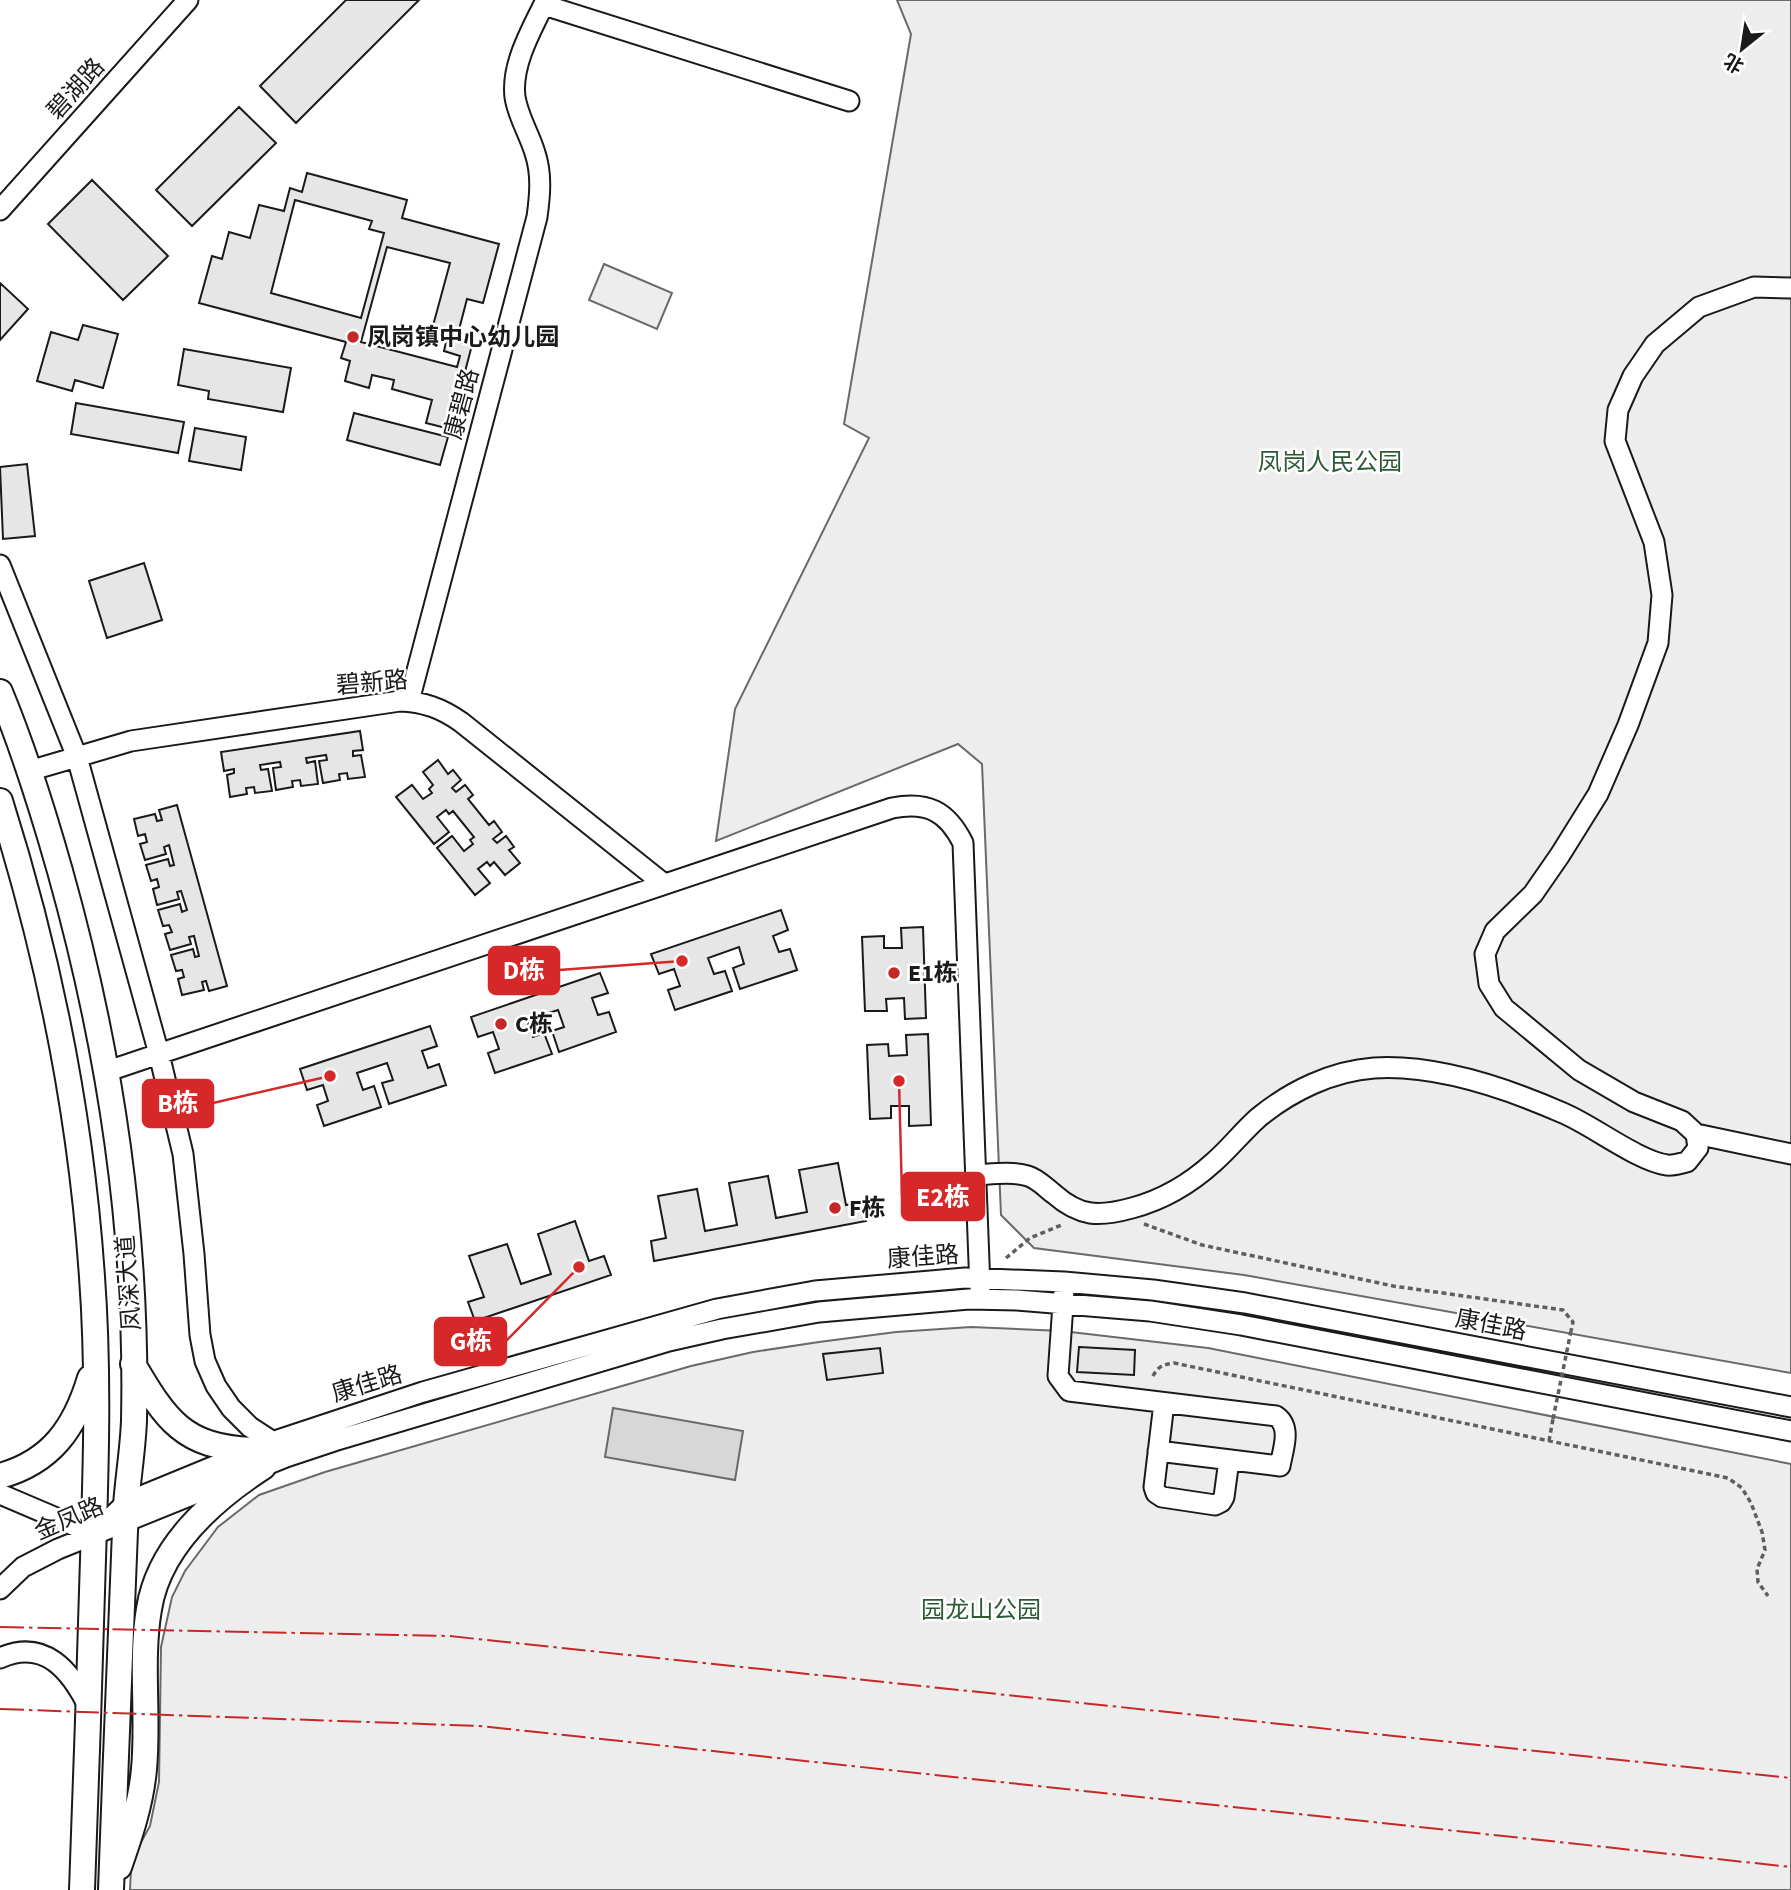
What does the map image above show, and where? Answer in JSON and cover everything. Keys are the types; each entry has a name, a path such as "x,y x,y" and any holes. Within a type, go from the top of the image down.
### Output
{"main road":[{"name":"凤深大道","path":"0,692 29,771 71,912 105,1072 123,1202 134,1423 126,1511 111,1889"},
{"name":"凤深大道","path":"0,802 35,922 66,1063 86,1206 96,1346 94,1534 82,1890"},
{"path":"0,1476 20,1471 41,1459 59,1443 77,1413 96,1346"},
{"path":"133,1364 159,1408 178,1427 200,1441 226,1449 262,1453"},
{"path":"111,1889 132,1831 144,1770 147,1623 155,1585 166,1563 194,1522 262,1453"}],"street":[{"name":"碧湖路","path":"0,210 188,0"},
{"path":"545,2 849,101"},
{"name":"康碧路","path":"409,701 537,217 540,175 536,155 519,116 515,94 516,72 522,51 545,2"},
{"path":"1791,288 1754,287 1699,307 1655,344 1633,376 1618,410 1615,441 1654,542 1662,595 1658,643 1628,725 1598,794 1533,894 1495,931 1485,954 1489,984 1504,1008 1579,1070 1634,1102 1682,1121 1696,1135 1791,1154"},
{"path":"0,565 77,757 159,1054 183,1154 200,1335 205,1361 216,1386 231,1408 250,1427 262,1453"},
{"name":"碧新路","path":"29,771 131,741 409,701 433,706 454,717 664,884"},
{"path":"105,1072 892,808 909,804 927,807 943,815 955,827 963,843 980,1299"},
{"path":"975,1175 1005,1172 1030,1177 1079,1212 1094,1215 1113,1212 1157,1200 1184,1184 1214,1163 1258,1118 1295,1091 1334,1077 1374,1068 1433,1072 1472,1079 1565,1113 1648,1159 1668,1166 1687,1161 1698,1148 1696,1135"},
{"name":"康佳路","path":"126,1511 262,1453 411,1395 717,1309 815,1291 979,1278 1153,1290 1245,1303 1791,1407"},
{"path":"1064,1282 1058,1376 1064,1387 1075,1393 1276,1416 1286,1428 1280,1466 1158,1451"},
{"name":"康佳路","path":"262,1453 322,1445 669,1341 722,1329 770,1319 867,1306 980,1299 1150,1311 1241,1325 1791,1431"},
{"path":"1164,1403 1154,1487 1156,1493 1162,1497 1215,1504 1221,1502 1229,1460"},
{"path":"0,1493 94,1534"},
{"name":"金凤路","path":"0,1589 29,1563 94,1534 126,1511"},
{"path":"0,1658 19,1651 29,1651 51,1658 75,1683 89,1709"}],"path":[{"path":"1006,1258 1030,1238 1070,1221 1079,1212"},
{"path":"1113,1212 1202,1245 1393,1286 1563,1310 1573,1322 1549,1441"},
{"path":"1153,1376 1163,1365 1174,1363 1728,1478 1742,1488 1762,1532 1765,1550 1757,1569 1758,1582 1768,1595"}],"shaded area":[{"name":"凤岗人民公园","path":"897,0 1791,0 1791,1373 1244,1275 1034,1248 1001,1215 982,764 958,744 716,841 735,709 869,438 844,424 911,34"},
{"path":"604,264 672,293 657,329 589,300"},
{"name":"园龙山公园","path":"971,1327 1062,1331 1208,1348 1791,1464 1791,1890 130,1890 134,1855 150,1826 159,1782 161,1647 172,1597 185,1571 218,1527 259,1495 325,1472 691,1366 753,1352 819,1342 896,1332"},
{"path":"613,1408 743,1431 735,1480 605,1457"}],"building":[{"path":"346,0 419,0 296,123 260,86"},
{"path":"239,107 276,143 192,226 156,190"},
{"path":"307,173 407,200 402,218 499,244 483,303 467,299 456,341 472,345 450,429 426,423 432,400 392,389 394,380 372,375 369,388 345,381 350,361 341,358 346,342 199,303 212,256 222,259 229,232 250,238 259,205 284,211 290,188 302,192","holes":["295,200 372,221 369,229 384,233 361,318 271,293","387,247 450,263 431,333 447,338 444,351 460,356 457,367 361,342"]},
{"path":"92,180 168,256 123,300 48,224"},
{"path":"0,283 28,309 0,340"},
{"path":"83,325 118,334 103,388 75,380 72,391 37,381 51,332 78,340"},
{"path":"184,349 291,368 283,412 208,399 209,391 178,385"},
{"path":"76,403 184,422 178,453 71,434"},
{"path":"354,413 448,437 440,465 347,440"},
{"path":"195,428 246,437 241,470 189,461"},
{"path":"27,464 35,536 3,539 0,467"},
{"path":"144,563 162,620 107,638 89,581"},
{"path":"360,731 363,750 353,751 353,756 361,755 365,777 348,779 347,773 339,774 340,780 323,783 319,761 327,760 326,755 306,758 307,763 315,761 318,784 301,786 300,780 292,781 293,787 276,790 273,768 281,767 280,762 260,765 261,770 268,769 272,791 255,793 254,787 246,788 247,794 230,797 227,775 234,773 234,769 224,771 221,752"},
{"path":"438,760 448,774 453,770 461,780 452,788 456,792 465,785 473,795 468,799 489,825 494,821 502,832 493,839 497,843 506,836 514,847 509,850 520,863 505,875 494,862 490,866 487,862 478,869 490,883 475,895 437,848 452,836 464,851 473,844 470,840 474,837 453,811 449,814 446,810 437,817 449,832 434,844 396,797 412,785 423,799 432,793 429,789 433,785 423,772"},
{"path":"177,805 227,986 209,991 206,981 202,982 204,990 182,995 178,979 184,977 182,970 176,971 171,955 193,949 195,957 199,956 194,936 189,937 191,944 170,950 165,934 172,932 169,925 163,926 158,910 180,904 182,912 187,910 181,891 177,892 179,899 157,905 153,889 159,887 157,879 151,881 146,865 168,859 170,866 174,865 169,845 164,847 166,854 145,860 140,844 147,842 145,834 138,836 134,819 155,814 157,821 162,820 159,810"},
{"path":"781,910 788,930 773,936 779,952 790,949 797,970 740,989 733,968 744,964 739,947 708,958 714,974 725,971 732,991 675,1010 668,990 680,986 674,969 659,974 651,954"},
{"name":"E1栋","path":"923,927 926,1018 905,1019 904,998 886,999 887,1011 865,1011 862,937 884,936 884,948 902,948 901,928"},
{"name":"C栋","path":"600,973 608,993 592,998 598,1015 609,1012 616,1032 559,1052 552,1031 564,1027 558,1010 527,1020 533,1037 544,1033 552,1054 495,1073 488,1053 499,1049 493,1032 478,1037 471,1017"},
{"path":"430,1026 437,1046 422,1051 428,1068 439,1064 446,1085 389,1104 382,1083 393,1080 387,1063 357,1073 363,1090 374,1086 381,1107 324,1126 317,1105 328,1101 323,1085 307,1090 300,1069"},
{"path":"928,1034 931,1125 909,1126 909,1106 891,1106 891,1118 870,1119 867,1045 888,1044 889,1056 907,1055 906,1035"},
{"name":"F栋","path":"838,1163 846,1205 862,1202 866,1221 654,1261 651,1241 666,1238 658,1196 697,1189 705,1231 737,1225 729,1183 768,1176 776,1218 807,1212 799,1170"},
{"path":"575,1221 589,1261 604,1256 611,1275 475,1321 468,1302 484,1297 469,1256 507,1244 521,1284 551,1274 538,1234"},
{"path":"1079,1347 1135,1350 1134,1375 1077,1372"},
{"path":"880,1348 883,1373 827,1380 823,1354"}],"power":[{"path":"0,1627 449,1636 1791,1778"},
{"path":"0,1709 480,1726 1791,1867"}],"place":[{"name":"凤岗镇中心幼儿园","path":"353,337"},
{"name":"D栋","path":"682,961"},
{"name":"E1栋","path":"894,973"},
{"name":"C栋","path":"501,1024"},
{"name":"B栋","path":"330,1076"},
{"name":"E2栋","path":"899,1081"},
{"name":"F栋","path":"835,1208"},
{"name":"G栋","path":"579,1267"}]}
